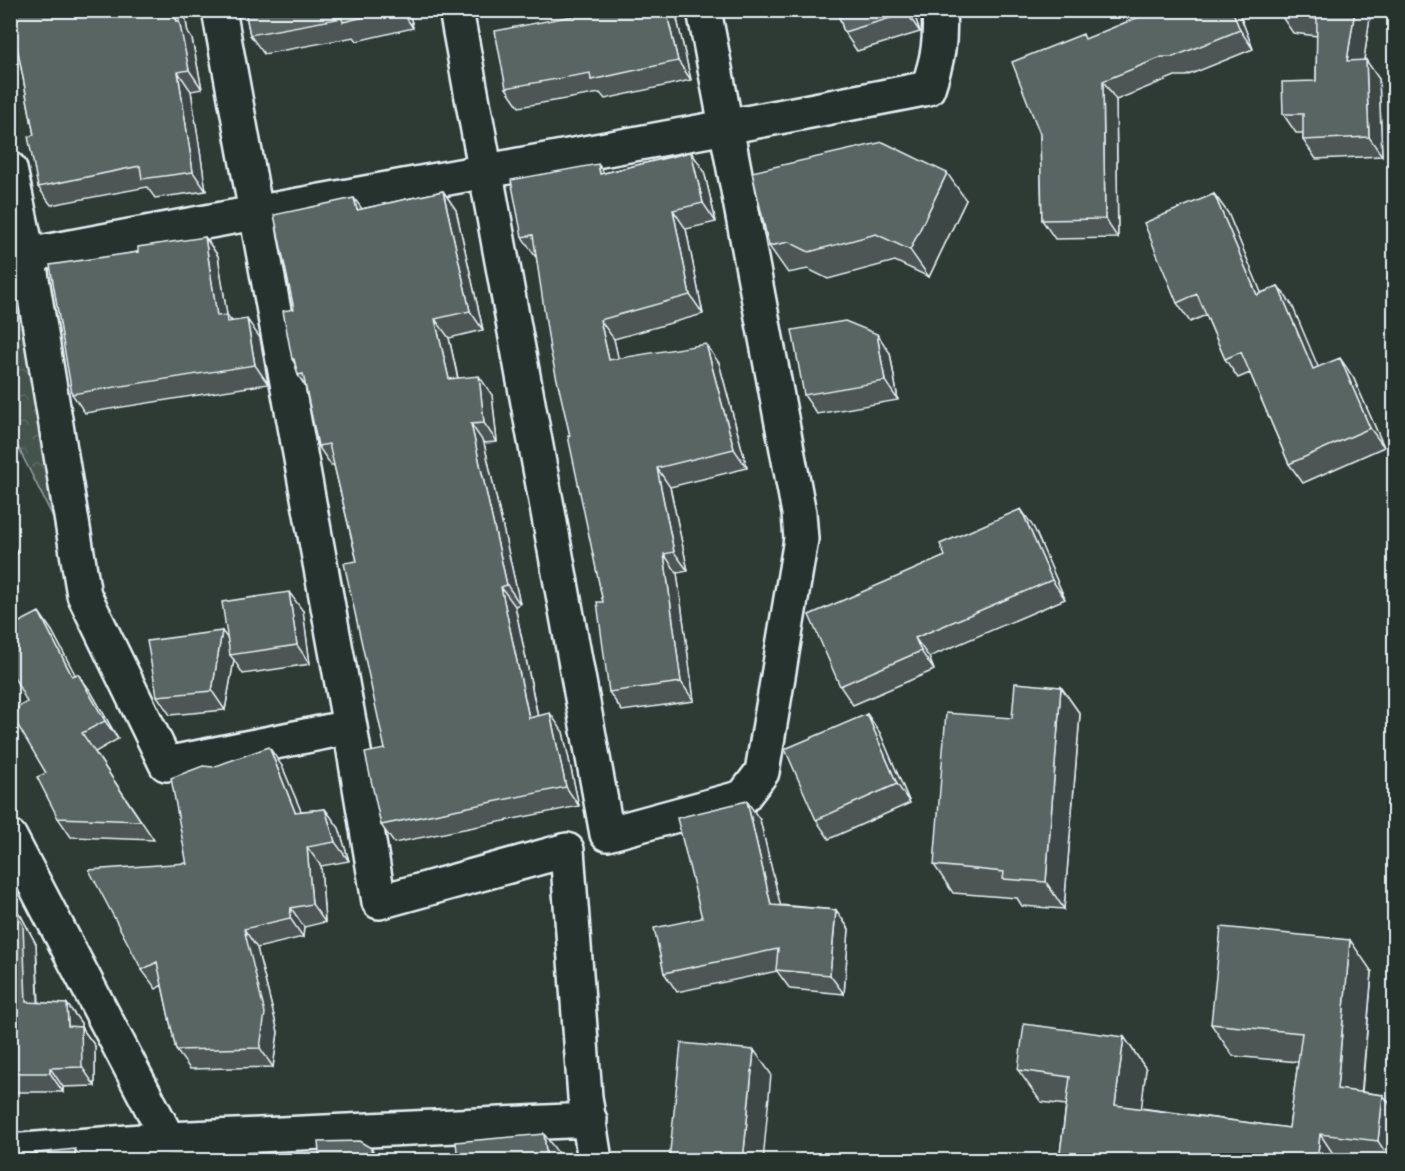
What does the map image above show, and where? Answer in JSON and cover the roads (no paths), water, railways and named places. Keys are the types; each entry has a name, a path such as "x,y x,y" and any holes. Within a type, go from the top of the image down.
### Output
{"street":[{"path":"219,10 380,902 567,850 608,834 743,797 762,772 801,538 799,513 704,10"},
{"path":"456,10 608,834"},
{"path":"28,255 256,211 726,128 928,88 938,56 939,10"},
{"path":"10,169 28,255 84,595 166,764 350,727"},
{"path":"10,837 22,883 168,1139"},
{"path":"567,850 585,1097 595,1161"},
{"path":"10,1151 168,1139 590,1120"}]}
